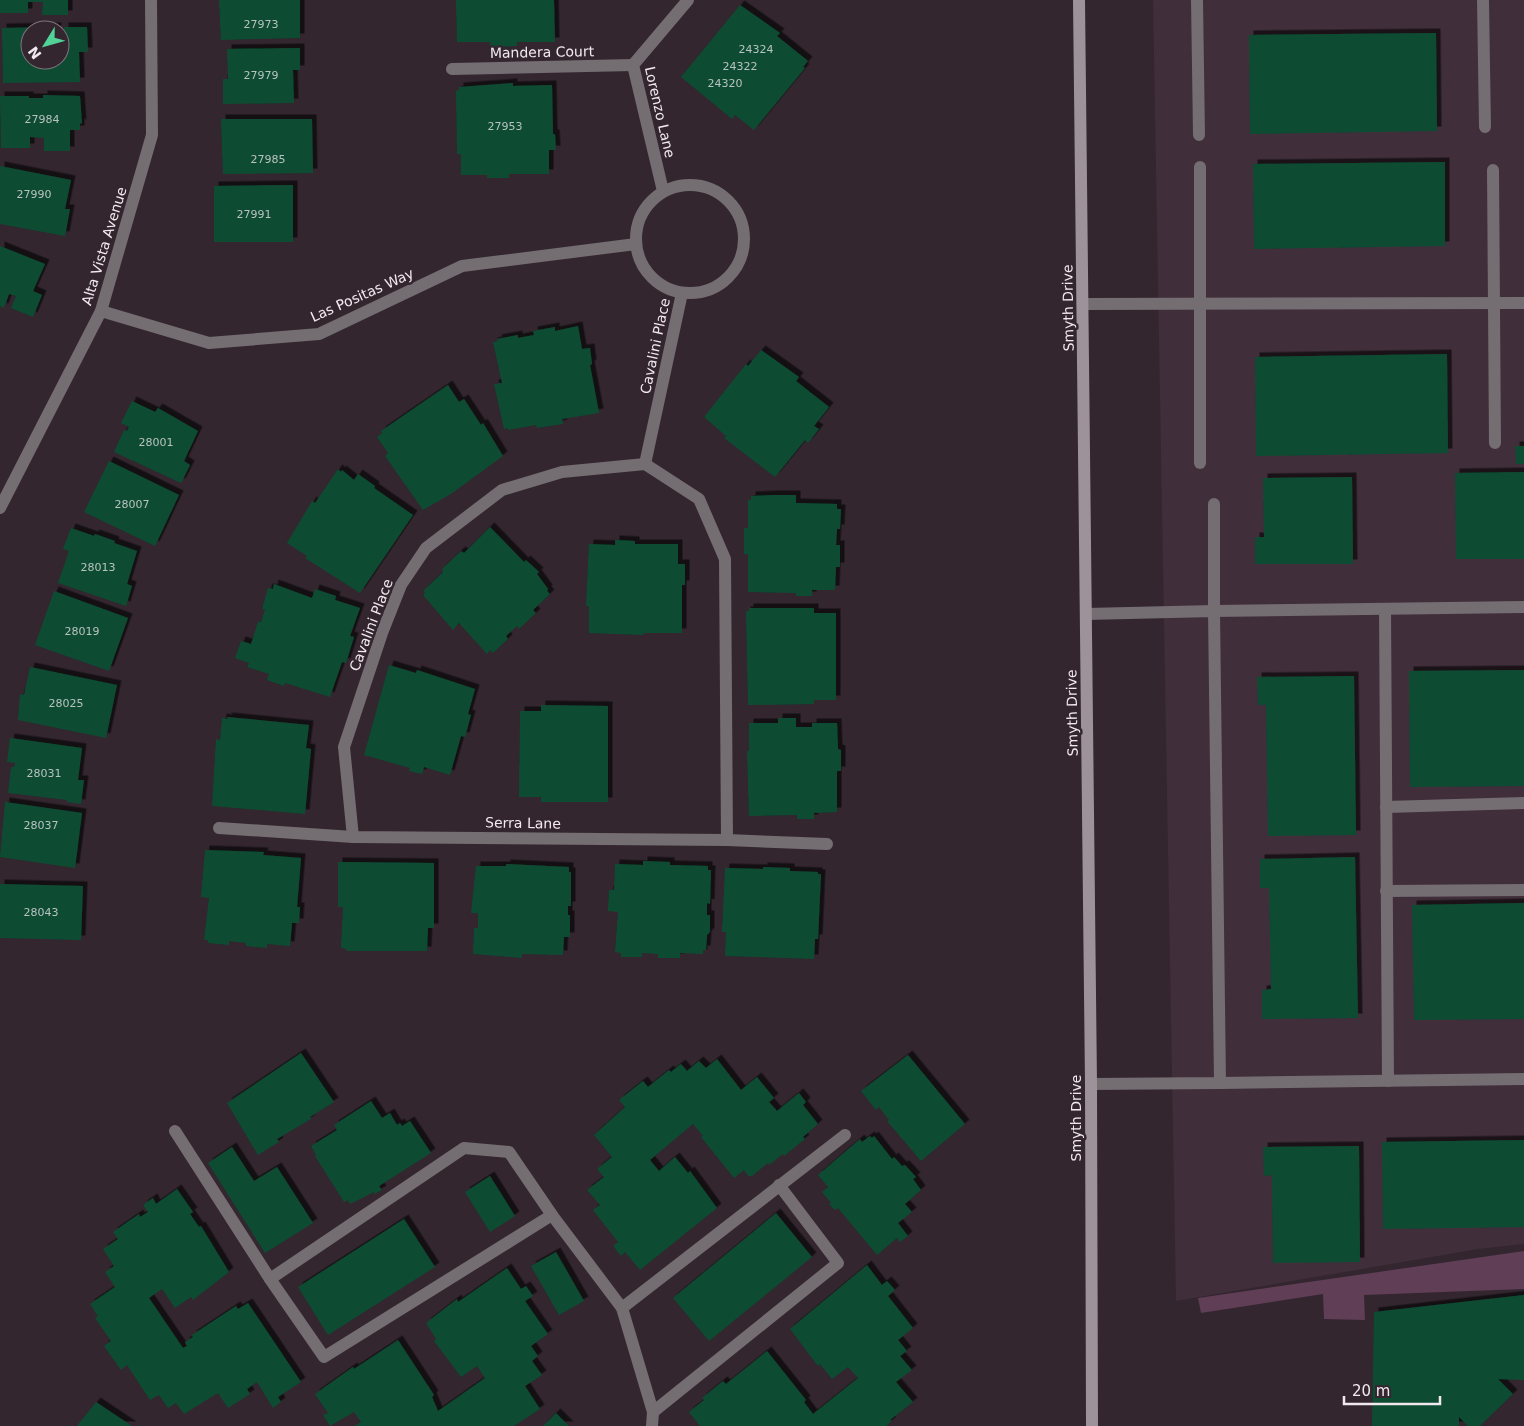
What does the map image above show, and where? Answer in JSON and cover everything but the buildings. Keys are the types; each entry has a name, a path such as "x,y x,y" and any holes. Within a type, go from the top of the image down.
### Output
{"street":[{"name":"Alta Vista Avenue","path":"0,508 101,311 152,135 151,0"},
{"name":"Lorenzo Lane","path":"664,191 633,65 688,0"},
{"name":"Smyth Drive","path":"1078,0 1091,1084 1092,1426"},
{"path":"1197,0 1199,135"},
{"path":"1483,0 1485,127"},
{"name":"Mandera Court","path":"452,69 633,65"},
{"path":"1200,167 1200,463"},
{"path":"1493,170 1495,443"},
{"path":"697,184 714,189 729,200 739,213 744,230 744,247 739,264 729,278 715,288 699,293 682,293 668,289 646,271 639,258 636,244 637,228 642,213 651,200 664,191 680,185 697,184"},
{"name":"Las Positas Way","path":"101,311 209,343 319,334 462,266 636,244"},
{"name":"Cavalini Place","path":"353,837 344,747 382,633 401,585 426,548 502,490 562,472 644,464 682,293"},
{"path":"1082,304 1524,303"},
{"path":"644,464 699,498 725,559 728,840"},
{"path":"1214,504 1220,1083"},
{"path":"1086,614 1524,607"},
{"path":"1385,608 1388,1081"},
{"path":"1386,807 1524,803"},
{"name":"Serra Lane","path":"219,828 353,837 728,840 826,844"},
{"path":"1386,891 1524,890"},
{"path":"1091,1084 1524,1080"},
{"path":"175,1131 270,1279 324,1357 552,1215"},
{"path":"622,1308 845,1135"},
{"path":"270,1279 464,1148 509,1152 552,1215 622,1308 653,1412 652,1426"},
{"path":"653,1412 838,1264 779,1185"}],"shaded area":[{"path":"1153,0 1524,0 1524,1244 1478,1249 1176,1301"},
{"path":"1524,1251 1524,1289 1364,1295 1365,1320 1324,1319 1323,1294 1201,1313 1198,1298"}]}
